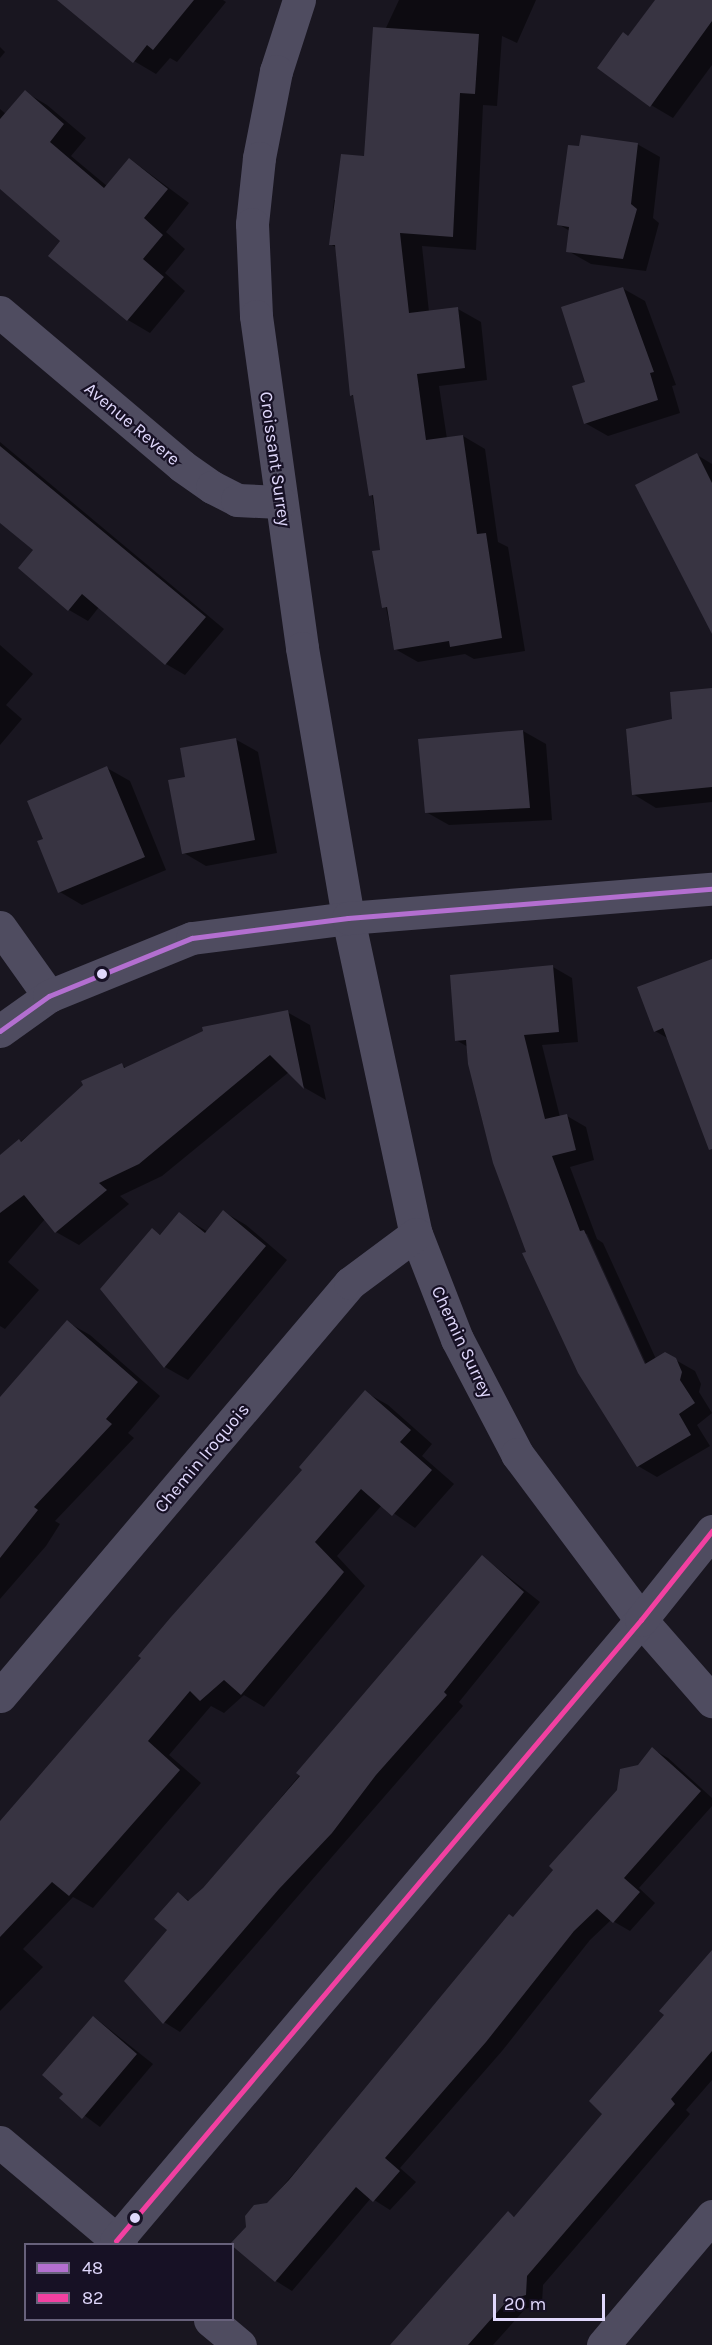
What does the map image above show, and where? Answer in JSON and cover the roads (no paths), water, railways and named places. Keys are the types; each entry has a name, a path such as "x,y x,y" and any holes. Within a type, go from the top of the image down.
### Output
{"street":[{"name":"Croissant Surrey","path":"300,0 267,114 252,224 256,316 280,502 348,918"},
{"name":"Avenue Revere","path":"0,312 173,459 212,487 237,500 280,502"},
{"path":"0,1031 49,996 192,938 348,918 712,889"},
{"name":"Chemin Surrey","path":"348,918 416,1234 457,1339 517,1454 641,1620 712,1701"},
{"path":"0,927 49,996"},
{"name":"Chemin Iroquois","path":"0,1696 350,1283 416,1234"},
{"path":"0,2142 119,2243 641,1620 712,1531"},
{"path":"603,2345 712,2216"},
{"path":"212,2321 240,2345"}]}
